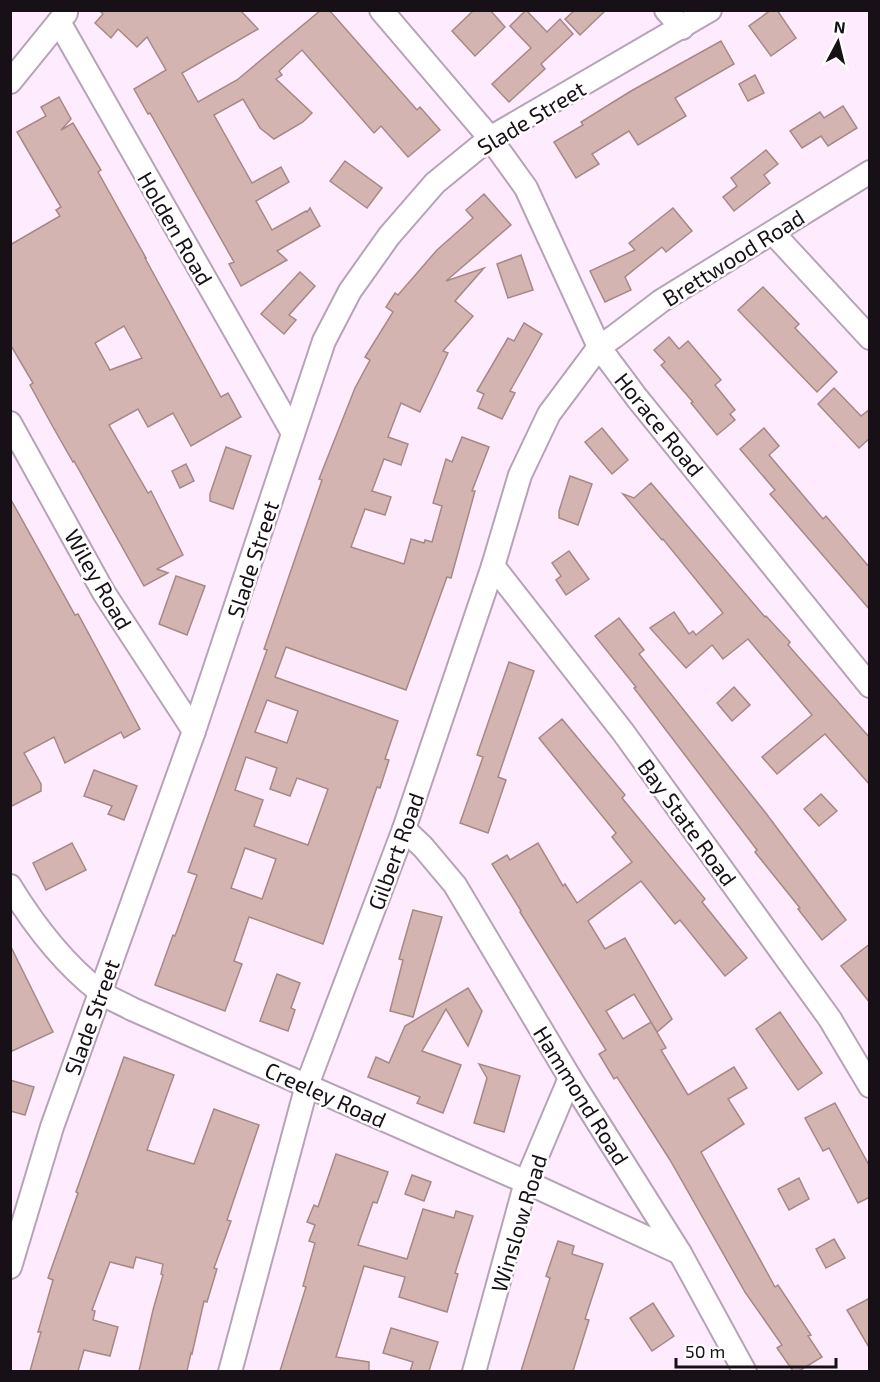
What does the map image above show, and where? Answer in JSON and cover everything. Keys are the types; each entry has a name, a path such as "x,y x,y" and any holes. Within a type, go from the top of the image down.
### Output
{"street":[{"name":"Horace Road","path":"381,10 490,138 526,188 599,347 637,398 870,686"},
{"path":"666,10 682,28"},
{"name":"Slade Street","path":"10,1267 52,1127 194,731 324,341 350,291 389,236 435,183 490,138 710,10"},
{"path":"10,82 64,16"},
{"name":"Holden Road","path":"64,16 293,434"},
{"name":"Brettwood Road","path":"599,347 661,301 870,172"},
{"path":"772,233 870,338"},
{"name":"Gilbert Road","path":"230,1371 307,1085 405,829 493,566 520,475 549,414 599,347"},
{"name":"Wiley Road","path":"10,423 104,593 194,731"},
{"name":"Bay State Road","path":"493,566 630,741 830,1019 870,1086"},
{"name":"Hammond Road","path":"405,829 423,846 455,885 570,1078 680,1253 737,1367"},
{"name":"Creeley Road","path":"10,886 26,911 65,960 99,992 132,1009 526,1182 680,1253"},
{"name":"Winslow Road","path":"474,1371 526,1182 570,1078"}],"building":[{"path":"99,10 240,10 258,29 182,73 198,102 237,80 321,10 329,10 417,110 420,107 440,130 408,157 381,126 374,133 302,50 279,71 282,75 276,79 312,113 303,122 274,139 260,128 243,99 214,115 252,183 281,167 289,182 256,201 272,230 307,212 310,208 320,226 277,251 287,260 241,286 229,264 234,262 150,113 148,114 134,89 166,70 147,37 137,47 118,29 111,38 95,23 103,14"},
{"path":"474,10 490,10 505,27 475,56 452,31"},
{"path":"526,10 547,32 560,19 573,34 541,64 545,69 509,102 492,84 531,48 510,26"},
{"path":"575,10 606,10 580,35 565,19"},
{"path":"771,10 777,10 796,38 771,56 749,26"},
{"path":"721,41 734,64 675,98 686,116 638,145 629,131 592,154 599,164 576,178 554,142 583,125 581,122 631,91"},
{"path":"755,75 764,93 748,101 739,84"},
{"path":"59,97 71,119 61,130 73,123 101,170 98,172 221,397 228,393 241,417 191,446 173,413 148,427 138,409 109,425 148,493 151,491 183,555 157,569 168,573 144,586 53,427 30,385 33,383 10,344 10,245 60,216 56,210 61,207 17,132 46,116 41,107","holes":["124,326 142,358 110,370 95,343"]},
{"path":"843,106 857,128 828,146 821,136 802,148 790,131 820,112 824,118"},
{"path":"766,150 778,164 764,175 770,183 734,211 723,197 737,186 731,178"},
{"path":"345,161 382,188 367,208 330,181"},
{"path":"484,194 511,225 446,281 484,268 455,301 473,316 443,351 448,353 420,412 401,403 388,437 408,444 401,465 384,459 372,491 391,497 385,515 365,509 351,547 404,564 411,539 424,543 425,540 432,542 442,506 433,503 446,459 452,462 462,437 489,447 472,491 475,491 451,578 447,577 406,690 286,647 275,677 398,721 385,759 389,760 380,788 377,787 323,944 249,917 234,961 242,964 225,1011 155,985 197,875 188,872 267,650 264,649 322,480 319,479 355,388 370,360 365,357 393,312 386,307 395,293 398,295 437,250 473,218 466,210","holes":["267,700 298,711 287,743 255,732","246,757 277,768 270,789 290,796 297,778 328,789 308,845 254,826 263,800 235,790","245,848 276,859 262,899 231,888"]},
{"path":"673,208 692,231 666,252 662,247 625,277 631,290 605,302 590,271 635,250 629,243"},
{"path":"521,255 533,290 508,298 497,264"},
{"path":"300,272 315,286 289,315 296,320 284,334 261,314"},
{"path":"763,287 799,324 795,328 837,372 817,392 738,310"},
{"path":"524,323 542,334 510,391 515,393 502,419 478,408 484,394 477,391 508,338 514,341"},
{"path":"669,337 679,349 688,341 721,380 715,385 735,410 730,414 735,420 717,435 691,403 693,402 661,365 665,362 654,350"},
{"path":"834,388 861,416 870,409 870,438 859,448 818,404"},
{"path":"602,428 628,460 612,474 585,442"},
{"path":"764,428 779,446 769,455 823,519 826,516 870,568 870,610 770,494 775,490 740,449"},
{"path":"226,447 251,456 233,509 210,501 210,494"},
{"path":"186,464 194,481 180,488 172,471"},
{"path":"570,476 592,484 578,525 559,518"},
{"path":"651,483 765,617 790,642 788,645 870,738 870,785 825,734 777,774 762,757 812,715 748,639 723,659 712,645 686,668 650,628 674,612 689,634 693,631 696,635 723,613 623,494 634,498"},
{"path":"10,498 75,615 78,614 140,729 124,738 121,732 65,763 54,737 24,753 41,784 41,791 10,807"},
{"path":"569,551 589,579 566,595 556,580 561,576 552,563"},
{"path":"176,576 205,586 187,635 159,624"},
{"path":"619,618 644,650 639,654 765,812 846,920 822,940 634,688 636,687 595,636"},
{"path":"509,662 534,671 498,777 506,780 488,833 460,823 483,757 477,755"},
{"path":"734,687 750,705 732,721 717,703"},
{"path":"562,719 625,795 622,798 705,899 702,902 747,958 725,976 680,920 675,924 641,881 588,921 605,949 625,938 672,1019 657,1032 652,1024 666,1048 661,1050 688,1095 734,1067 747,1088 728,1099 744,1124 701,1152 775,1287 778,1285 811,1335 808,1336 822,1357 799,1371 793,1371 777,1348 782,1345 745,1292 670,1160 617,1077 614,1079 599,1054 606,1050 492,864 507,855 510,860 538,843 563,886 565,884 577,903 632,862 612,837 616,833 539,738","holes":["634,994 651,1022 623,1039 606,1011"]},
{"path":"94,770 137,786 124,820 108,814 112,806 84,796"},
{"path":"821,794 837,811 819,826 804,809"},
{"path":"72,843 86,870 46,890 33,863"},
{"path":"413,910 442,917 413,1017 390,1011 403,960 399,959"},
{"path":"870,944 870,1003 841,966"},
{"path":"10,945 53,1032 10,1052"},
{"path":"277,974 300,983 291,1008 295,1010 288,1031 260,1021"},
{"path":"468,988 482,1011 468,1046 446,1009 422,1051 461,1065 443,1113 417,1103 420,1097 368,1077 376,1057 389,1063 405,1026"},
{"path":"780,1012 822,1073 798,1090 756,1029"},
{"path":"124,1057 174,1075 147,1150 194,1164 214,1109 259,1125 227,1220 231,1221 214,1268 217,1269 207,1302 204,1301 187,1371 139,1371 163,1275 161,1274 163,1264 136,1257 133,1268 110,1262 92,1310 95,1311 93,1320 118,1327 110,1356 84,1350 78,1371 30,1371 41,1332 38,1332 53,1280 48,1278"},
{"path":"479,1064 520,1076 504,1132 474,1123 487,1078"},
{"path":"10,1080 34,1087 25,1115 10,1111"},
{"path":"835,1103 870,1167 870,1197 858,1203 829,1148 823,1151 805,1118"},
{"path":"336,1154 388,1172 377,1203 373,1202 358,1245 407,1259 423,1209 454,1218 456,1211 473,1216 455,1273 458,1274 447,1312 399,1297 405,1277 364,1266 336,1357 369,1362 369,1371 280,1371 306,1287 303,1286 315,1243 309,1241 315,1225 307,1222 314,1205 318,1207"},
{"path":"412,1175 431,1182 424,1201 405,1194"},
{"path":"799,1178 809,1199 789,1210 778,1189"},
{"path":"834,1239 845,1258 826,1268 816,1249"},
{"path":"558,1241 574,1246 572,1254 603,1264 585,1319 589,1320 573,1371 521,1371 550,1278 546,1276"},
{"path":"870,1298 870,1349 847,1310"},
{"path":"653,1303 674,1336 652,1351 630,1318"},
{"path":"391,1328 438,1342 429,1371 410,1371 413,1362 383,1353"}]}
